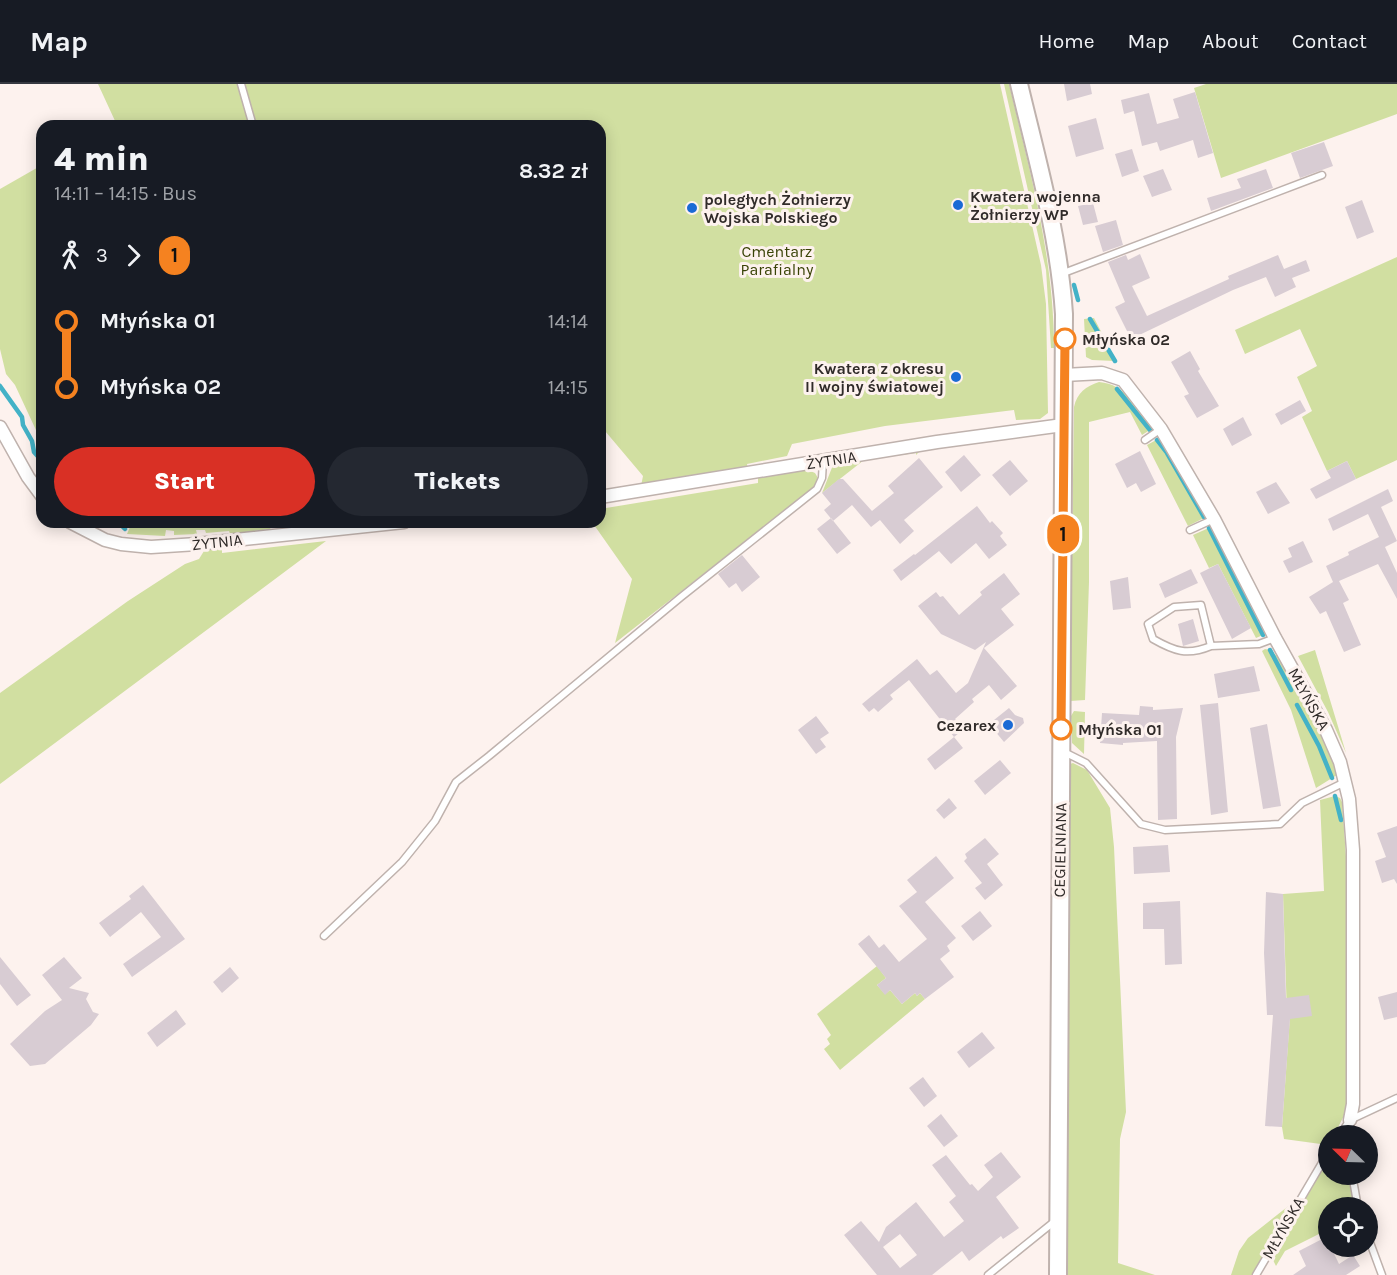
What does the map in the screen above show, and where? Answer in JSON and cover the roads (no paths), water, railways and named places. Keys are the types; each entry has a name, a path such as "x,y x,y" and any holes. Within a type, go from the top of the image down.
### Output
{"street":[{"name":"CEGIELNIANA","path":"1019,84 1051,222 1064,314 1058,1275"},
{"name":"MŁYŃSKA","path":"1064,375 1102,373 1114,376 1132,390 1161,429 1214,519 1275,638 1326,730 1340,762 1346,782 1352,826 1353,861 1353,1104 1350,1120"},
{"name":"ŻYTNIA","path":"606,496 937,442 1063,425"},
{"path":"0,427 36,488"},
{"name":"ŻYTNIA","path":"82,528 105,540 135,547 197,544 348,528"}],"lane":[{"path":"241,84 251,120"},
{"path":"1060,274 1322,175"},
{"path":"1144,440 1161,429"},
{"path":"324,936 402,862 435,821 461,776 489,756 681,597 817,489 822,478 823,461"},
{"path":"1190,530 1214,519"},
{"path":"1210,646 1201,605 1174,607 1148,624 1153,639 1172,650 1195,652 1210,646 1259,644 1275,638"},
{"path":"1061,751 1086,764 1141,824 1165,830 1280,824 1302,803 1346,782"},
{"path":"1350,1120 1397,1098"},
{"name":"MŁYŃSKA","path":"1347,1125 1350,1120"},
{"name":"MŁYŃSKA","path":"1350,1120 1350,1125"},
{"name":"MŁYŃSKA","path":"1256,1275 1318,1170"},
{"path":"988,1275 1058,1219"},
{"path":"1375,1257 1382,1275"}],"waterway":[{"path":"1074,285 1078,300"},
{"path":"1090,319 1115,361"},
{"path":"0,386 22,417 23,425 36,454"},
{"path":"1117,389 1150,430"},
{"path":"1157,440 1204,517"},
{"path":"1209,528 1263,635"},
{"path":"1270,650 1291,690"},
{"path":"1297,705 1319,746 1332,778"},
{"path":"1335,796 1341,820"}],"place":[{"name":"Kwatera wojenna Żołnierzy WP","path":"958,205"},
{"name":"poległych Żołnierzy Wojska Polskiego","path":"692,208"},
{"name":"Młyńska 02","path":"1065,339"},
{"name":"Kwatera z okresu II wojny światowej","path":"956,377"},
{"name":"Cezarex","path":"1008,725"},
{"name":"Młyńska 01","path":"1061,729"}],"park label":[{"name":"Cmentarz Parafialny","path":"777,260"}]}
